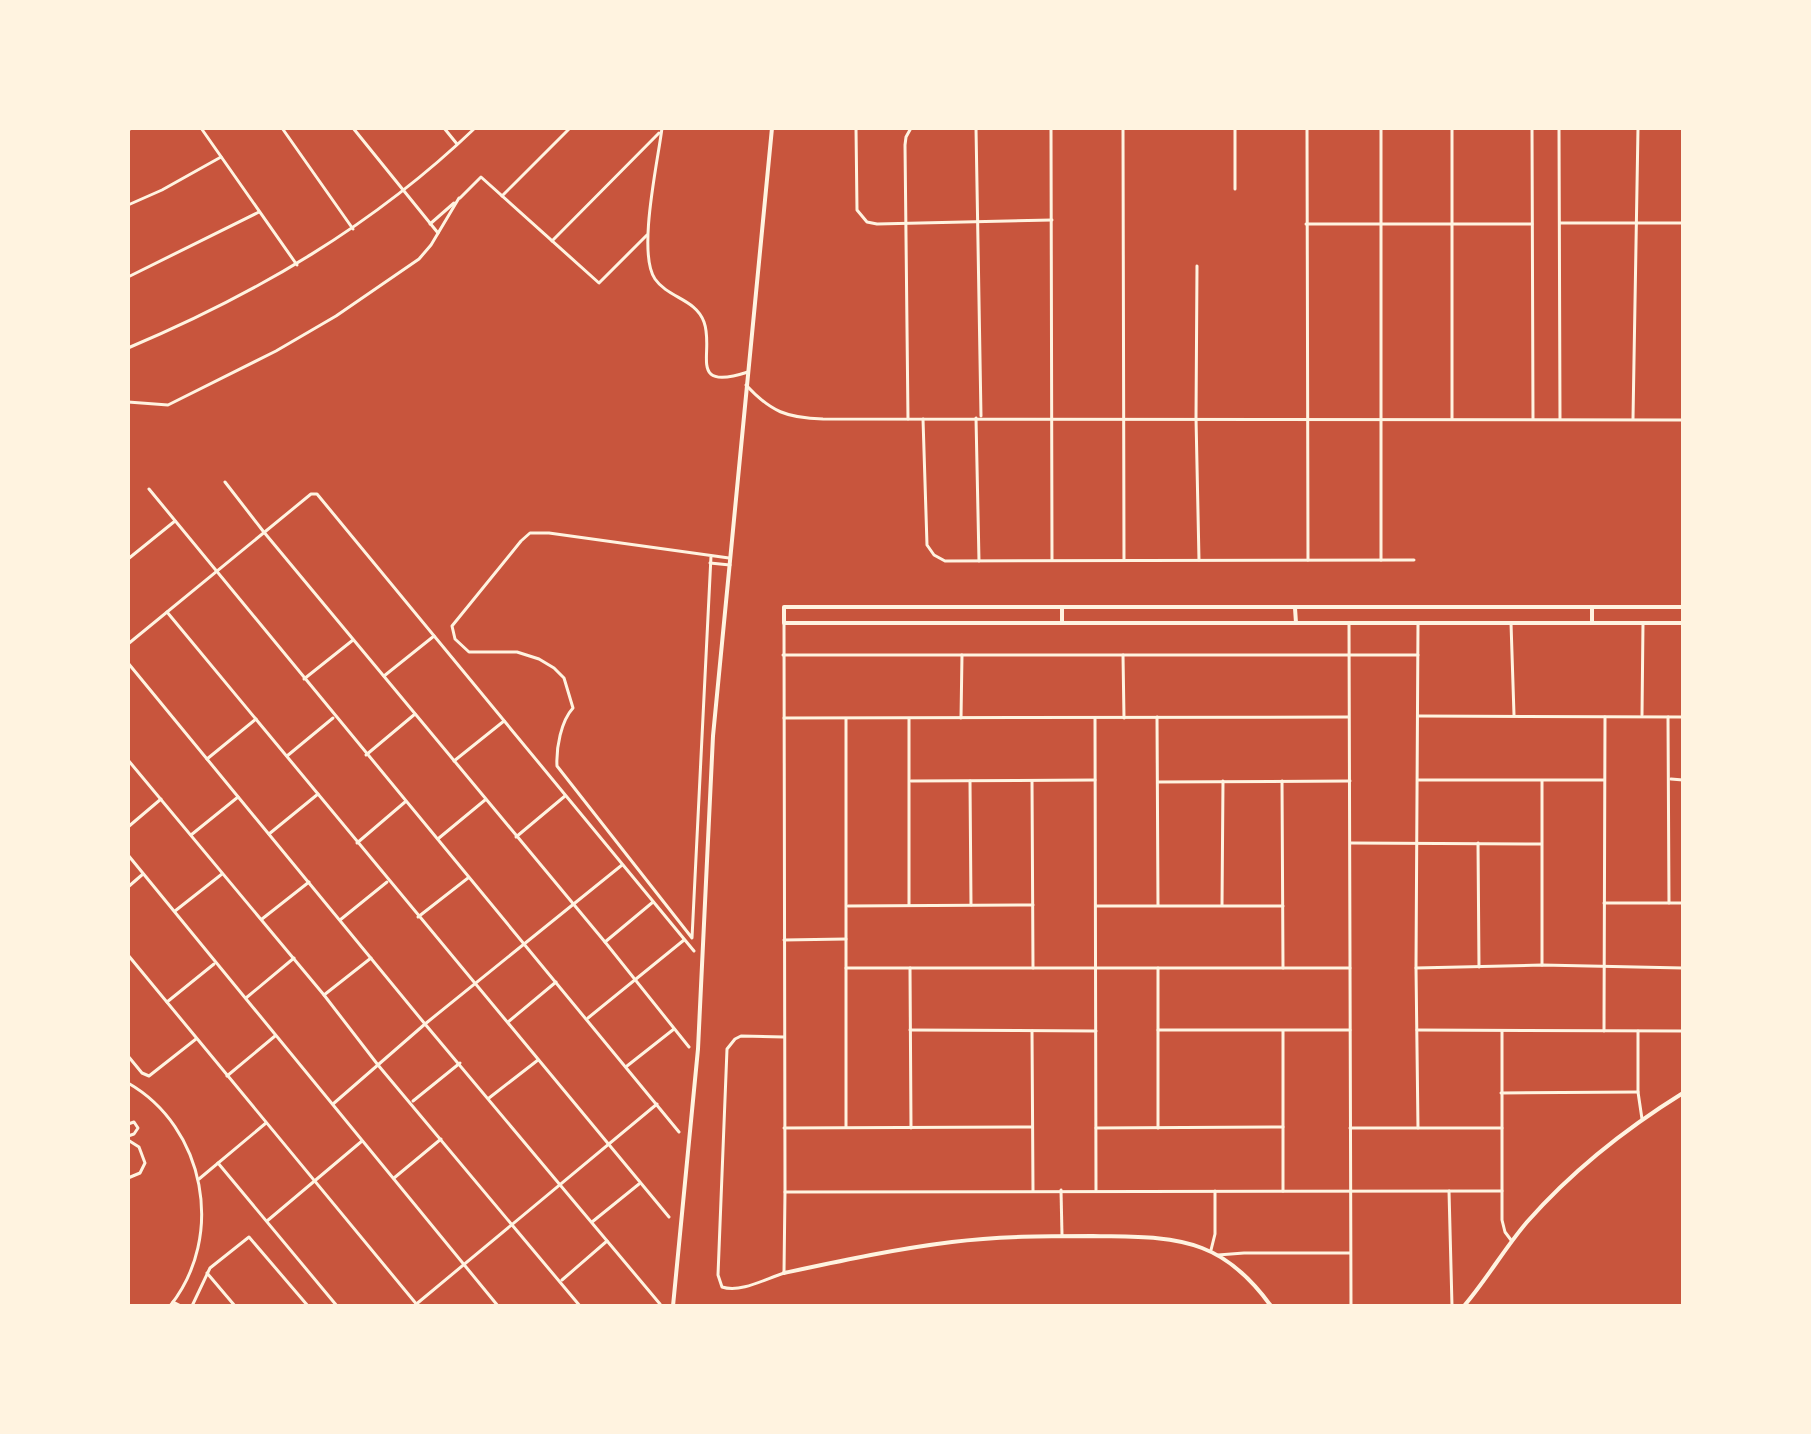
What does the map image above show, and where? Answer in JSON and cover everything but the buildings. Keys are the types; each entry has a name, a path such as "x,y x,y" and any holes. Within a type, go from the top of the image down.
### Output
{"street":[{"path":"201,128 297,265"},
{"path":"282,128 353,229"},
{"path":"353,128 438,233"},
{"path":"444,128 458,144"},
{"path":"128,348 243,295 297,265 404,191 475,128"},
{"path":"502,196 570,128"},
{"path":"673,1306 698,1049 710,788 772,128"},
{"path":"856,128 859,214 872,224 1052,220"},
{"path":"908,419 905,145 911,128"},
{"path":"976,128 979,561"},
{"path":"1051,128 1052,561"},
{"path":"1123,128 1124,561"},
{"path":"1235,128 1235,189"},
{"path":"1307,128 1308,560"},
{"path":"1381,128 1381,560"},
{"path":"1452,128 1452,419"},
{"path":"1532,128 1533,419"},
{"path":"1559,128 1560,419"},
{"path":"1633,419 1638,128"},
{"path":"552,241 662,129"},
{"path":"662,129 647,235 648,261 655,279 693,306 704,320 705,357 713,375 727,379 748,372"},
{"path":"128,205 221,157"},
{"path":"430,224 481,177 599,283 647,235"},
{"path":"128,402 168,405 276,351 348,308 419,259 459,198"},
{"path":"128,277 259,212"},
{"path":"1560,223 1683,223"},
{"path":"1306,224 1532,224"},
{"path":"1197,266 1199,560"},
{"path":"746,385 764,404 792,416 823,419 1683,420"},
{"path":"923,418 927,545 939,559 1414,560"},
{"path":"225,482 689,1047"},
{"path":"149,489 679,1132"},
{"path":"128,644 263,531 309,496 317,494 694,951"},
{"path":"128,559 175,521"},
{"path":"711,556 692,938 557,766 566,716 573,708 564,678 554,668 527,654 469,652 455,639 452,626 530,533 731,558"},
{"path":"710,563 730,565"},
{"path":"784,1273 784,607 1683,607"},
{"path":"1592,607 1592,623"},
{"path":"1062,608 1062,623"},
{"path":"1295,608 1296,623"},
{"path":"167,612 387,881 669,1217"},
{"path":"784,623 1683,623"},
{"path":"1349,623 1351,1306"},
{"path":"1418,623 1418,1128"},
{"path":"1511,623 1514,716"},
{"path":"1642,716 1643,623"},
{"path":"383,677 434,636"},
{"path":"304,679 353,640"},
{"path":"783,655 1418,655"},
{"path":"961,718 962,655"},
{"path":"1123,655 1124,718"},
{"path":"128,663 660,1304"},
{"path":"366,755 415,714"},
{"path":"1418,716 1683,717"},
{"path":"287,756 335,717"},
{"path":"1157,717 1158,905"},
{"path":"784,718 1349,717"},
{"path":"1604,1031 1605,717"},
{"path":"1668,717 1669,903"},
{"path":"846,718 846,1127"},
{"path":"1095,718 1096,1190"},
{"path":"207,759 256,719"},
{"path":"909,719 909,905"},
{"path":"454,761 504,721"},
{"path":"128,760 580,1306"},
{"path":"1670,779 1683,780"},
{"path":"909,781 1095,780"},
{"path":"1418,780 1604,780"},
{"path":"970,781 971,906"},
{"path":"1032,781 1033,968"},
{"path":"1222,905 1223,781"},
{"path":"1282,781 1283,968"},
{"path":"1158,782 1350,781"},
{"path":"1542,781 1542,965"},
{"path":"269,834 318,794"},
{"path":"516,837 565,796"},
{"path":"191,835 238,797"},
{"path":"128,827 161,799"},
{"path":"437,839 485,800"},
{"path":"357,843 405,802"},
{"path":"1351,843 1541,844"},
{"path":"1478,843 1479,967"},
{"path":"128,855 498,1306"},
{"path":"333,1104 425,1024 623,864"},
{"path":"175,911 223,872"},
{"path":"128,887 144,874"},
{"path":"418,917 468,878"},
{"path":"340,920 387,881"},
{"path":"262,919 309,882"},
{"path":"605,942 653,902"},
{"path":"1604,903 1683,903"},
{"path":"847,906 1033,905"},
{"path":"1096,906 1283,906"},
{"path":"784,940 846,939"},
{"path":"587,1019 684,940"},
{"path":"128,955 416,1305 657,1104"},
{"path":"246,998 294,958"},
{"path":"324,995 371,958"},
{"path":"167,1002 215,963"},
{"path":"1416,968 1542,965 1683,968"},
{"path":"846,968 1350,968"},
{"path":"910,968 911,1128"},
{"path":"1158,968 1158,1128"},
{"path":"508,1022 556,982"},
{"path":"627,1066 674,1029"},
{"path":"910,1030 1096,1031"},
{"path":"1158,1030 1350,1030"},
{"path":"1283,1030 1283,1191"},
{"path":"1417,1030 1683,1031"},
{"path":"1032,1031 1033,1191"},
{"path":"1502,1031 1503,1226 1512,1241"},
{"path":"1638,1031 1638,1092 1642,1119"},
{"path":"227,1076 275,1036"},
{"path":"784,1037 741,1036 727,1049 718,1275 722,1287 741,1287 784,1273 885,1252 955,1242 1062,1236 1160,1240 1193,1245 1218,1256 1253,1283 1271,1306"},
{"path":"128,1056 149,1076 196,1039"},
{"path":"489,1098 538,1060"},
{"path":"411,1102 460,1063"},
{"path":"128,1083 158,1106 176,1127 199,1179 201,1230 196,1256 187,1280 172,1304 181,1306"},
{"path":"1501,1093 1638,1092"},
{"path":"1464,1306 1512,1241 1570,1178 1642,1119 1683,1093"},
{"path":"128,1124 134,1122 138,1128 128,1138 139,1147 145,1163 140,1173 128,1178"},
{"path":"199,1179 266,1123"},
{"path":"784,1128 1032,1127"},
{"path":"1096,1128 1283,1127"},
{"path":"1350,1128 1502,1128"},
{"path":"394,1178 441,1139"},
{"path":"267,1221 362,1141"},
{"path":"218,1163 337,1306"},
{"path":"592,1222 640,1183"},
{"path":"1061,1190 1062,1236"},
{"path":"1210,1252 1215,1234 1215,1191"},
{"path":"1449,1191 1452,1306"},
{"path":"785,1192 1502,1191"},
{"path":"192,1306 207,1273 216,1262 249,1237 308,1306"},
{"path":"560,1281 607,1241"},
{"path":"1218,1256 1244,1253 1350,1253"},
{"path":"207,1273 235,1306"}]}
